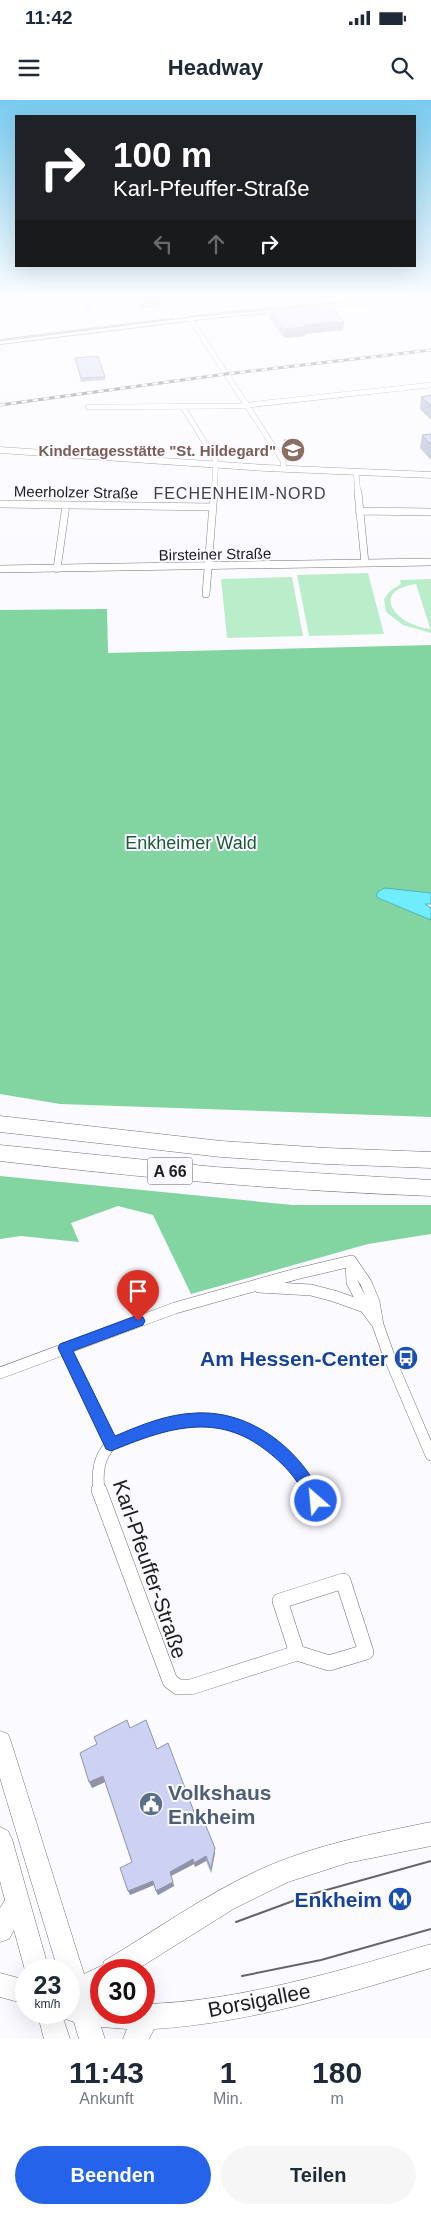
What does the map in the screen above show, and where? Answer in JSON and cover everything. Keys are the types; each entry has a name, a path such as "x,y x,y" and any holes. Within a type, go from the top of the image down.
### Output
{"highway":[{"name":"A 66","path":"0,1124 151,1142 274,1153 351,1159 431,1160"},
{"name":"A 66","path":"0,1153 239,1178 340,1185 431,1188"}],"street":[{"path":"237,390 283,461 284,468"},
{"path":"88,408 246,405 380,390"},
{"path":"183,407 216,461 206,594"},
{"path":"0,450 284,468 431,475"},
{"path":"356,472 365,563"},
{"name":"Meerholzer Straße","path":"0,504 212,507"},
{"path":"56,569 66,505"},
{"path":"359,511 431,512"},
{"name":"Birsteiner Straße","path":"0,569 431,562"},
{"path":"2,1373 175,1308 350,1261"},
{"path":"350,1261 352,1282 364,1307 378,1325"},
{"path":"350,1261 366,1283 374,1302 378,1325 390,1360 431,1455"},
{"path":"246,1288 284,1287 311,1290 364,1307"},
{"path":"65,1348 111,1444 149,1429 172,1423 196,1420 217,1421 237,1426 254,1433 287,1457 304,1477 320,1510"},
{"name":"Karl-Pfeuffer-Straße","path":"111,1444 104,1450 100,1459 98,1491 170,1681 178,1687 190,1687 297,1653"},
{"path":"343,1582 366,1652 329,1663 297,1653 280,1601 343,1582"},
{"path":"0,1742 52,1959"},
{"path":"132,1959 268,1878 312,1862 359,1849 431,1834"},
{"path":"0,1839 34,1959"},
{"path":"0,1930 18,1901"},
{"name":"Borsigallee","path":"80,2015 118,2017 142,2028 209,2010 311,1990 431,1956"},
{"path":"0,1985 15,1989"},
{"path":"80,1999 90,1988"},
{"path":"76,2024 92,2039"}],"green space":[{"path":"368,573 384,634 309,636 297,575"},
{"path":"292,577 303,636 227,638 221,579"},
{"path":"431,579 431,633 403,625 386,612 384,599 390,591 401,584 400,580","holes":["416,584 430,629 406,621 392,608 391,600 393,593"]},
{"name":"Enkheimer Wald","path":"107,609 108,653 431,645 431,893 409,891 378,898 431,920 431,1117 60,1104 0,1094 0,610"},
{"path":"0,1176 293,1205 431,1205 431,1234 368,1244 191,1294 153,1215 118,1206 71,1223 79,1242 21,1236 0,1239"}],"water":[{"path":"385,888 431,893 431,904 425,904 431,908 431,920 378,898 376,895"}],"building":[{"path":"431,395 431,406 421,397"},
{"path":"431,434 431,445 422,435"},
{"path":"297,439 304,448 291,450 284,440"},
{"name":"Volkshaus Enkheim","path":"127,1720 130,1728 146,1720 157,1749 168,1743 196,1817 201,1814 215,1848 211,1869 206,1856 194,1863 193,1859 170,1872 173,1882 156,1891 153,1881 128,1891 120,1868 132,1862 103,1776 89,1782 80,1753 97,1744 94,1737"}],"tram line":[{"path":"236,1922 312,1894 431,1861"},
{"path":"242,1976 321,1960 431,1929"}],"railway":[{"path":"0,405 106,390"}],"place":[{"name":"Kindertagesstätte \"St. Hildegard\"","path":"293,450"},
{"name":"Am Hessen-Center","path":"406,1358"},
{"name":"Volkshaus Enkheim","path":"151,1804"},
{"name":"Enkheim","path":"400,1899"}],"district":[{"name":"FECHENHEIM-NORD","path":"240,493"}],"route":[{"path":"138,1321 65,1348 111,1444 149,1429 172,1423 196,1420 217,1421 237,1426 254,1433 287,1457 304,1477 316,1501"}]}
